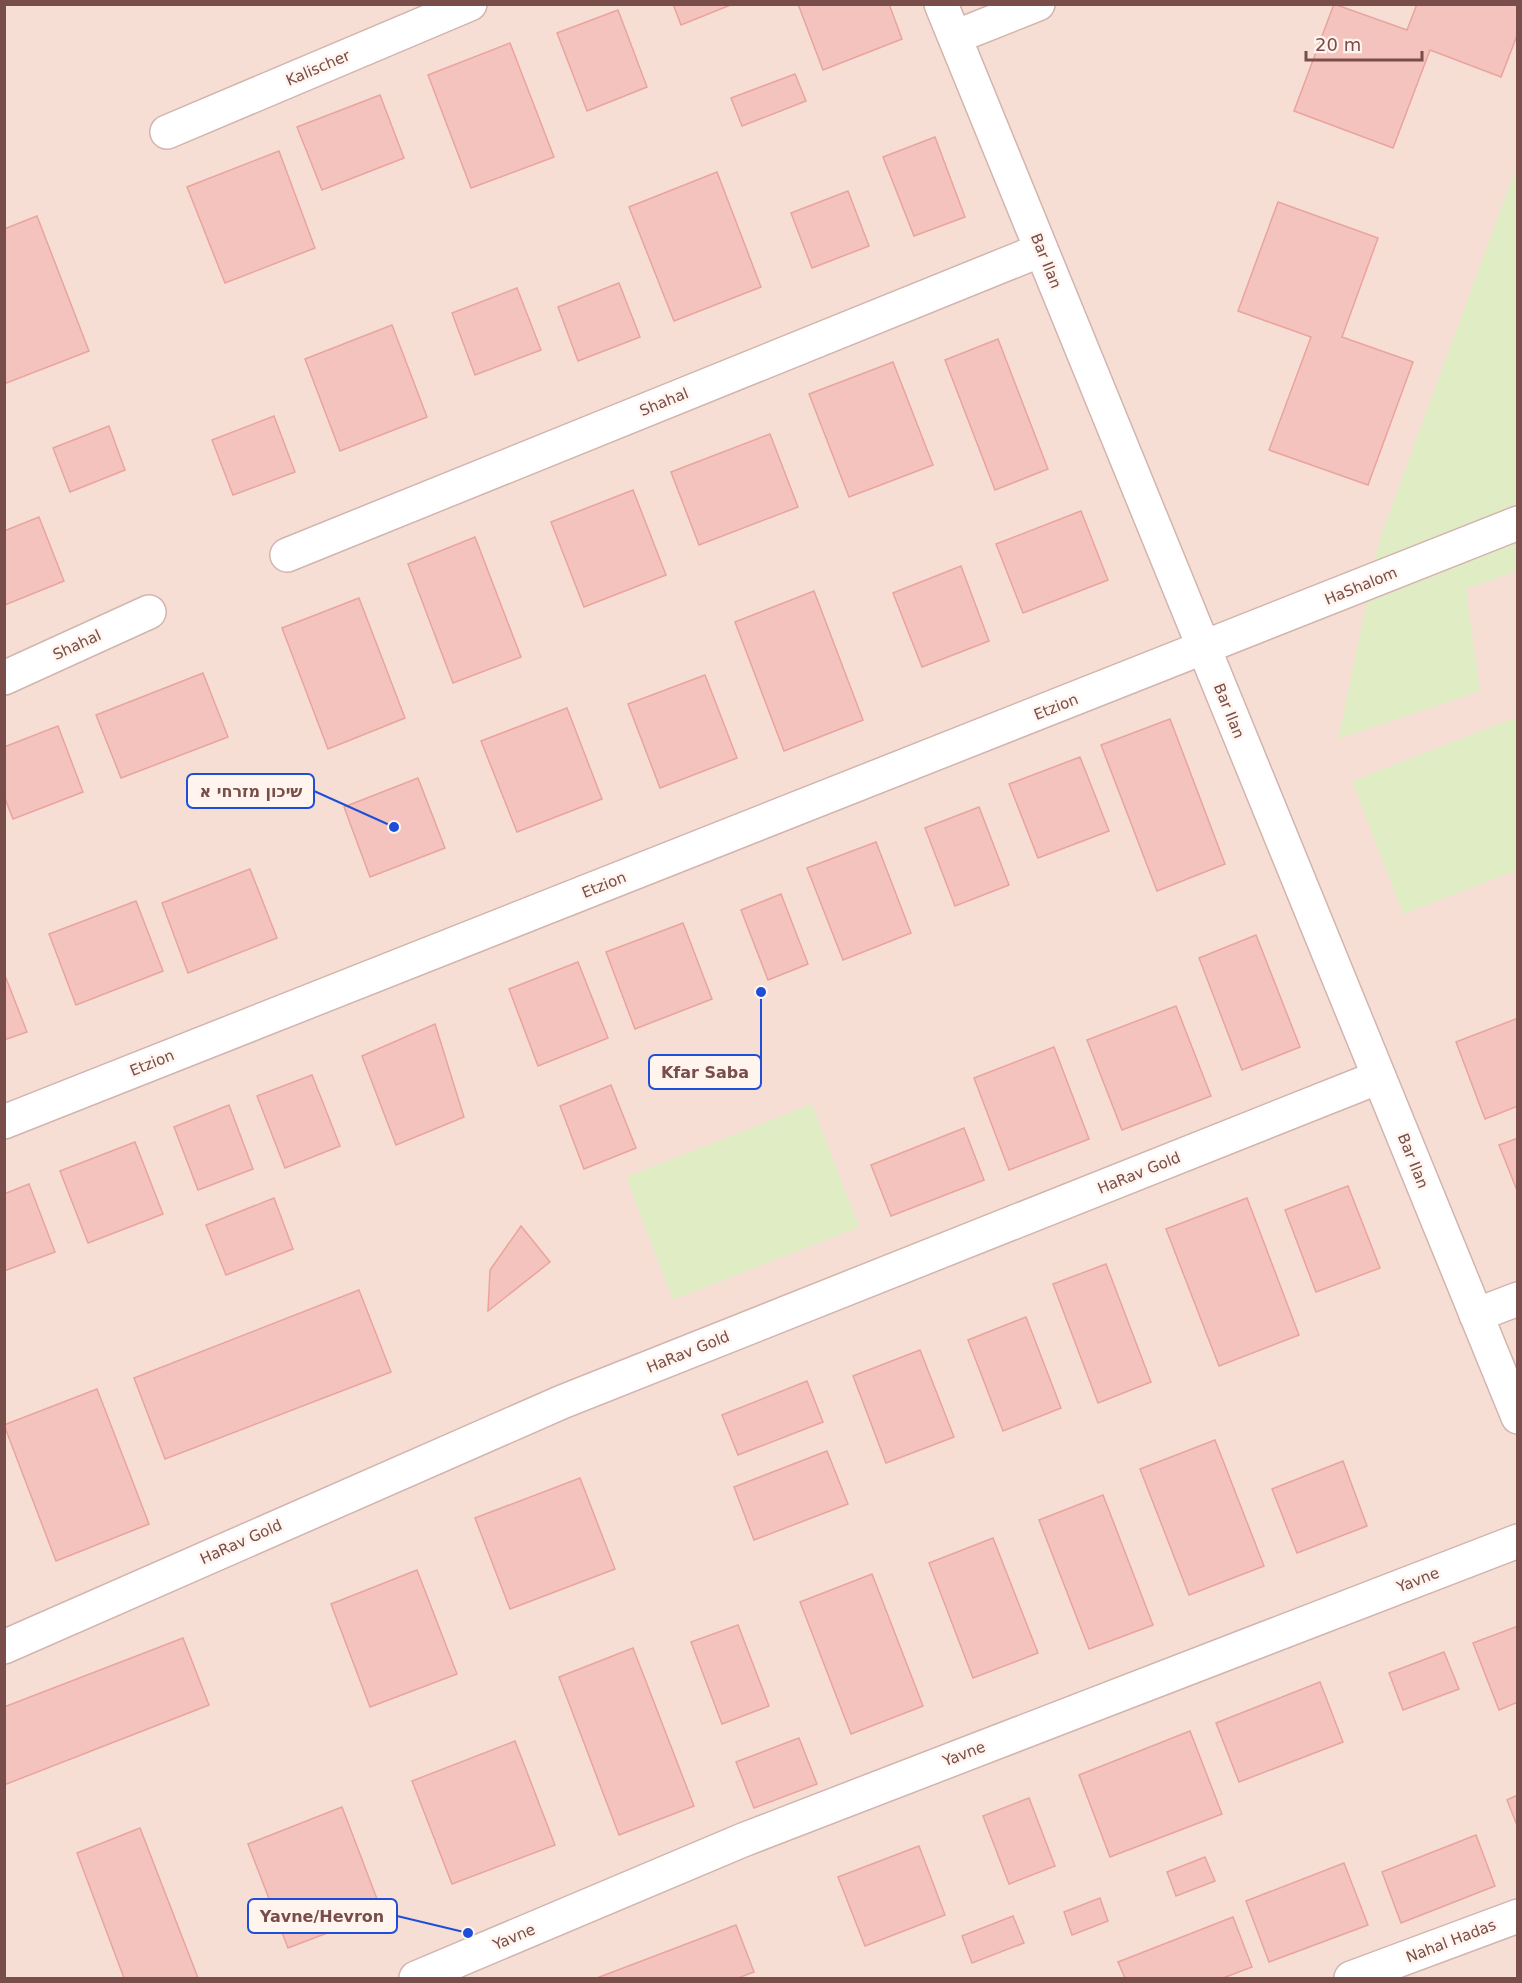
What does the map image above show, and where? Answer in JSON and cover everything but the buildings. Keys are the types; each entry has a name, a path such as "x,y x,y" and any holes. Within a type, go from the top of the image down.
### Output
{"street":[{"name":"Kalischer","path":"166,132 470,4"},
{"name":"Bar Ilan","path":"941,4 1518,1417"},
{"path":"955,37 1038,4"},
{"name":"Shahal","path":"287,555 1041,250"},
{"name":"HaShalom","path":"1204,648 1518,523"},
{"name":"Shahal","path":"4,678 149,612"},
{"name":"Etzion","path":"4,1122 1204,648"},
{"name":"HaRav Gold","path":"4,1647 562,1402 1379,1077"},
{"path":"1476,1315 1518,1299"},
{"name":"Yavne","path":"416,1978 743,1840 1518,1541"},
{"name":"Nahal Hadas","path":"1351,1978 1518,1916"}],"shaded area":[{"path":"5,5 1517,5 1517,1978 5,1978"}],"green space":[{"path":"1517,165 1517,571 1466,589 1480,691 1338,739 1380,538"},
{"path":"1517,717 1517,870 1403,914 1352,781"},
{"path":"812,1104 859,1227 673,1300 626,1177"}],"place":[{"name":"שיכון מזרחי א","path":"394,827"},
{"name":"Kfar Saba","path":"761,992"},
{"name":"Yavne/Hevron","path":"468,1933"}]}
